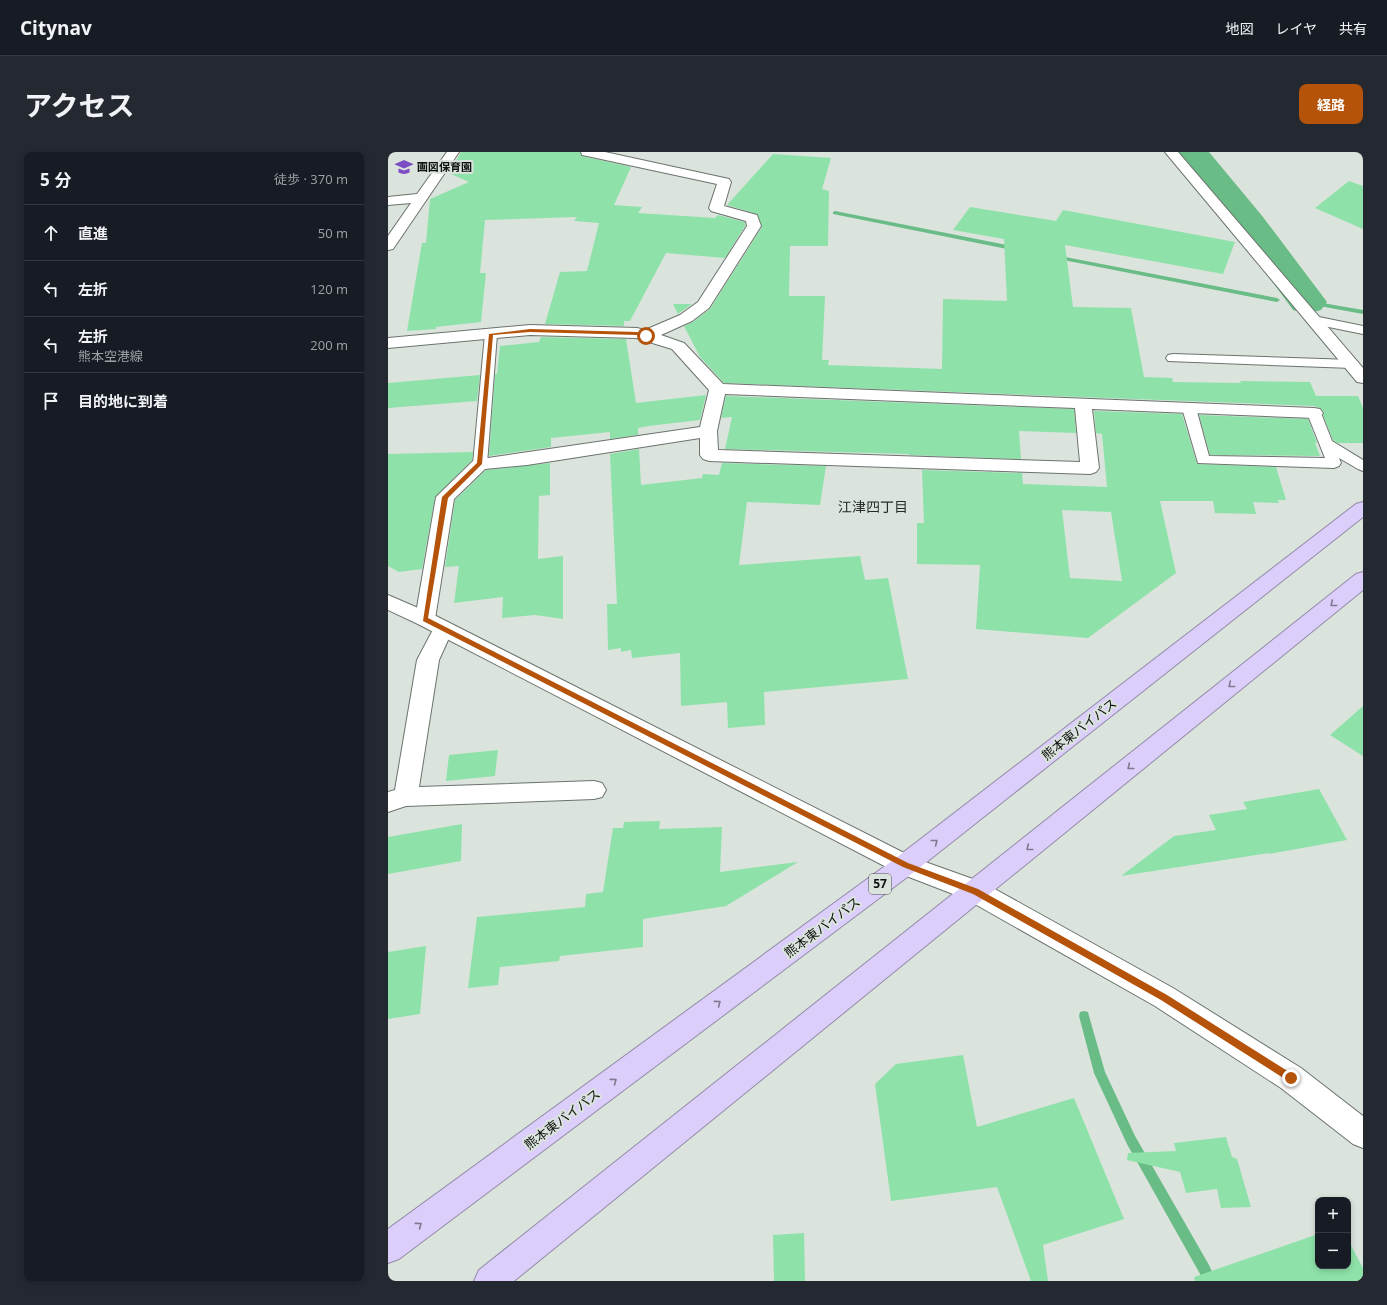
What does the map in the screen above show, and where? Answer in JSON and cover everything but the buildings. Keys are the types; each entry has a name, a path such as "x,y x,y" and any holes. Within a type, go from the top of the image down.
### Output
{"highway":[{"name":"熊本東バイパス","path":"388,1248 905,865 1363,508"},
{"path":"490,1281 1363,579"}],"street":[{"path":"388,246 453,152"},
{"path":"587,152 724,182 716,208 752,218 754,226 704,305 686,318 646,336"},
{"path":"1171,152 1363,378"},
{"path":"388,201 421,198"},
{"path":"388,343 530,330 637,333 678,346 718,389 1314,414"},
{"path":"718,389 708,431 709,455 1090,468 1083,404"},
{"path":"594,790 397,799 428,660 434,624 445,497 480,464 526,459 708,431"},
{"path":"388,602 434,624 905,865 975,892 1164,997 1291,1078 1363,1134"}],"lane":[{"path":"1314,320 1363,330"},
{"path":"480,464 491,334"},
{"path":"1172,358 1352,364"},
{"path":"1189,408 1203,460 1334,463 1314,414"},
{"path":"1327,444 1363,466"}],"waterway":[{"path":"1191,152 1250,225 1307,302"},
{"path":"835,213 1017,249"},
{"path":"1055,257 1277,300"},
{"path":"1305,302 1363,312"},
{"path":"1084,1016 1100,1073 1131,1140 1205,1269 1210,1281"}],"place":[{"name":"画図保育園","path":"404,167"}],"district":[{"name":"江津四丁目","path":"873,507"}],"route":[{"path":"646,336 637,333 530,330 491,334 480,464 445,497 425,619 905,865 975,892 1164,997 1291,1078"}]}
